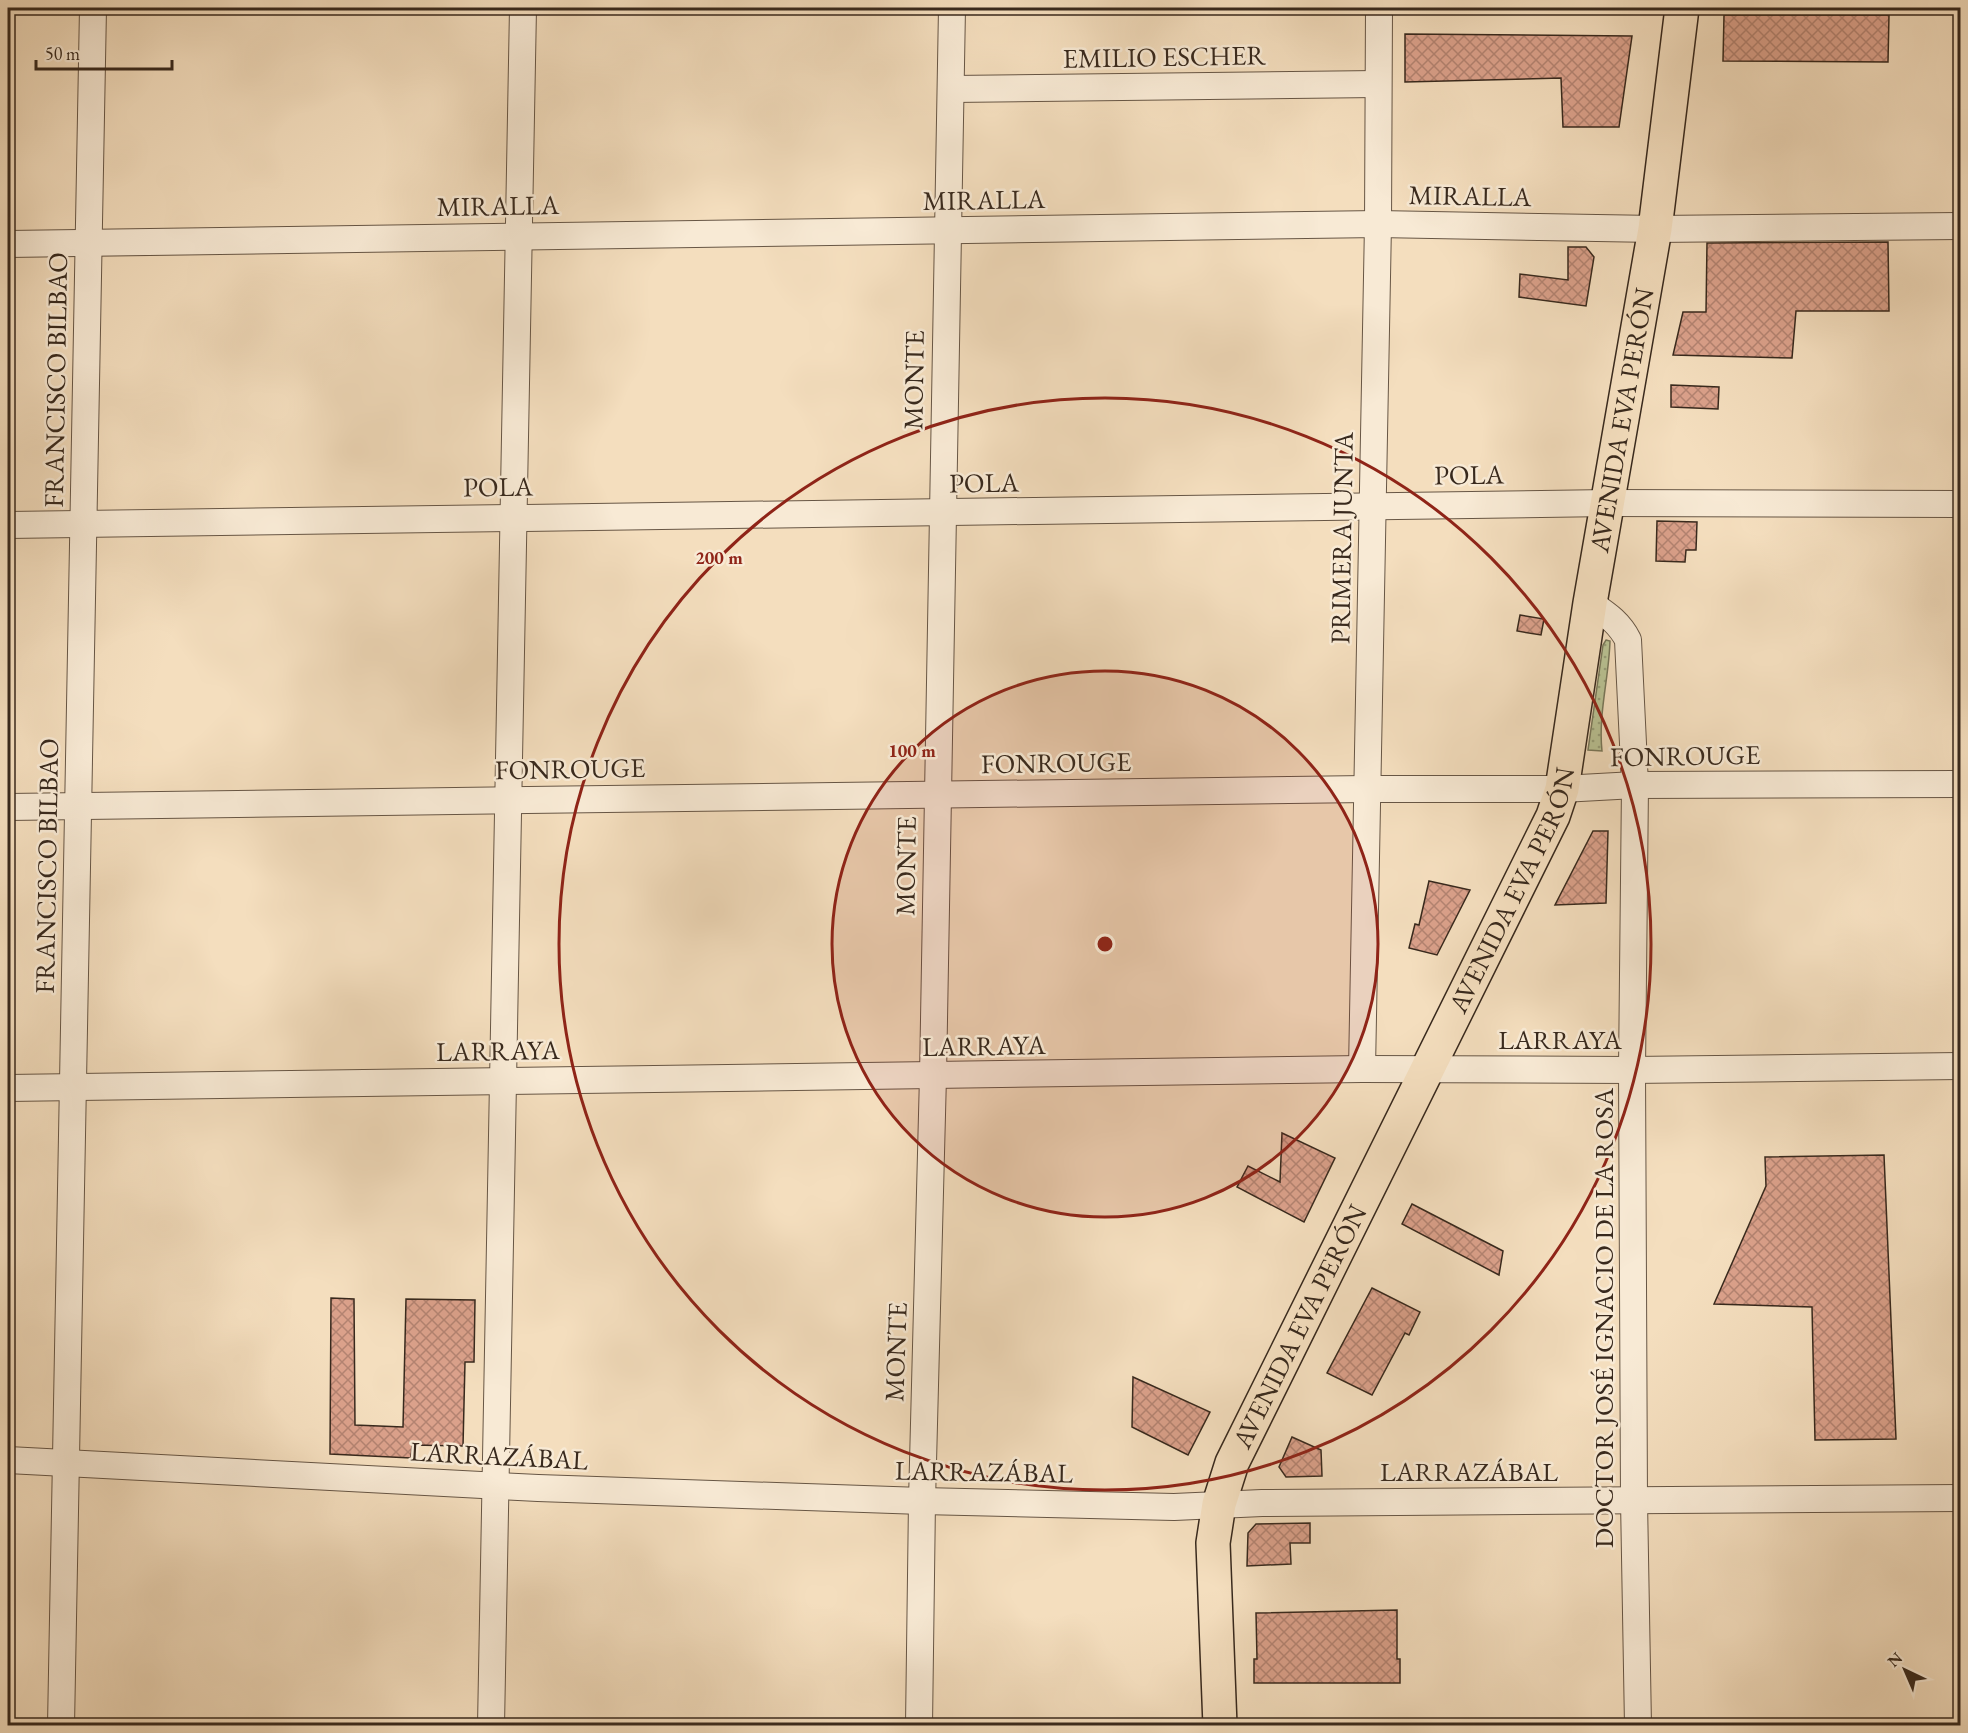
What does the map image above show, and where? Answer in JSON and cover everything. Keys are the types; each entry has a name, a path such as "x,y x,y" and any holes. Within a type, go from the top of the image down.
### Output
{"main road":[{"name":"AVENIDA EVA PERÓN","path":"1220,1725 1214,1543 1219,1504 1232,1463 1553,816 1562,789 1590,603 1655,228 1682,8"}],"street":[{"name":"FRANCISCO BILBAO","path":"61,1725 93,8"},
{"path":"491,1725 523,8"},
{"name":"MONTE","path":"919,1725 952,8"},
{"name":"PRIMERA JUNTA","path":"1362,1069 1378,224 1379,8"},
{"name":"EMILIO ESCHER","path":"952,89 1377,84"},
{"name":"MIRALLA","path":"8,244 1378,224 1655,228 1960,226"},
{"name":"POLA","path":"8,525 1609,503 1960,504"},
{"name":"DOCTOR JOSÉ IGNACIO DE LA ROSA","path":"1590,603 1615,619 1628,640 1635,785 1632,1070 1634,1500 1638,1725"},
{"name":"FONROUGE","path":"8,807 1366,789 1562,789 1635,785 1960,784"},
{"name":"LARRAYA","path":"8,1088 933,1077 1362,1069 1632,1070 1960,1066"},
{"name":"LARRAZÁBAL","path":"8,1460 495,1487 1174,1507 1219,1504 1960,1498"}],"green space":[{"path":"1606,640 1610,641 1601,723 1602,751 1588,750 1603,645"}],"building":[{"path":"1724,15 1889,15 1888,62 1723,61"},
{"path":"1405,34 1632,36 1619,127 1563,127 1561,78 1405,82"},
{"path":"1888,242 1889,311 1796,311 1792,358 1673,355 1683,312 1706,312 1707,243"},
{"path":"1568,247 1586,247 1594,257 1586,306 1519,297 1520,274 1568,280"},
{"path":"1671,385 1719,387 1718,409 1671,407"},
{"path":"1657,521 1697,522 1696,550 1686,550 1685,562 1656,561"},
{"path":"1520,615 1544,619 1541,635 1517,631"},
{"path":"1593,831 1608,831 1606,903 1555,905"},
{"path":"1429,881 1470,890 1437,955 1409,948 1415,924 1419,925"},
{"path":"1282,1133 1335,1158 1304,1222 1237,1187 1248,1166 1280,1182"},
{"path":"1884,1155 1896,1439 1815,1440 1812,1307 1714,1304 1766,1186 1765,1157"},
{"path":"1412,1204 1503,1251 1499,1275 1402,1224"},
{"path":"1372,1288 1420,1312 1409,1335 1405,1333 1372,1395 1327,1373"},
{"path":"331,1298 354,1299 355,1425 403,1427 406,1299 475,1300 474,1362 465,1362 463,1446 412,1445 411,1458 330,1454"},
{"path":"1133,1377 1210,1412 1188,1455 1132,1427"},
{"path":"1292,1437 1321,1450 1322,1476 1286,1477 1279,1467"},
{"path":"1310,1523 1310,1543 1290,1543 1291,1564 1247,1566 1248,1533 1256,1524"},
{"path":"1397,1610 1397,1659 1400,1659 1400,1683 1254,1683 1254,1659 1257,1659 1256,1613"}]}
